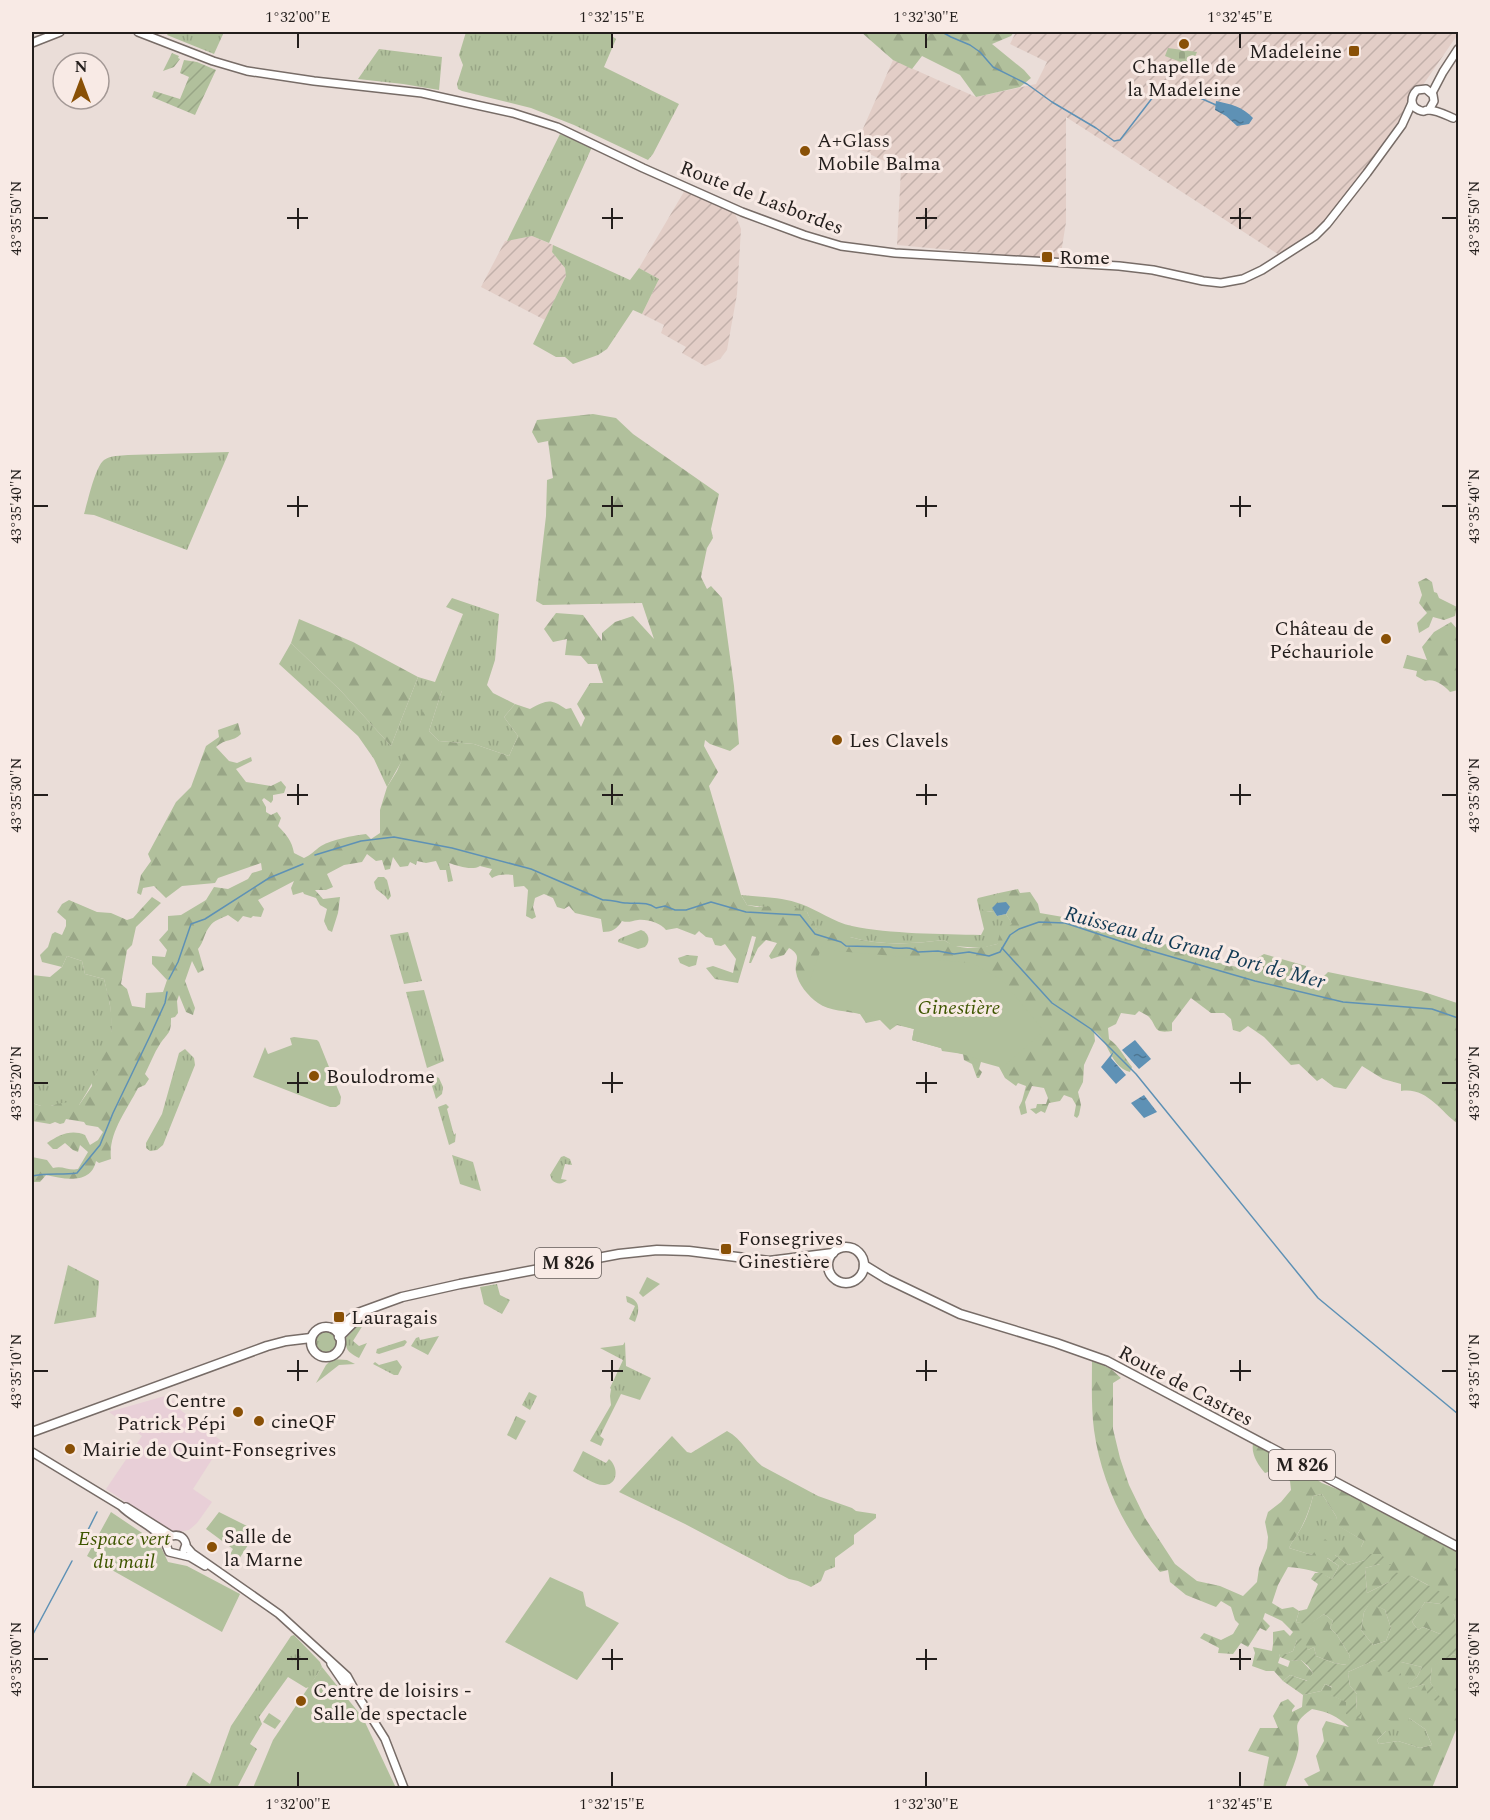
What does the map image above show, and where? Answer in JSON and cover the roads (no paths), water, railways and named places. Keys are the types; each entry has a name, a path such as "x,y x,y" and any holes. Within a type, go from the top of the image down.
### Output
{"main road":[{"name":"M 826","path":"332,1328 341,1326 358,1313 402,1298 460,1284 639,1251 689,1251 769,1261 810,1257 833,1253 843,1248 852,1248 862,1256 864,1266"},
{"path":"829,1267 833,1253"},
{"name":"M 826","path":"810,1257 822,1260 838,1281 850,1282 860,1276"},
{"path":"860,1276 864,1266"},
{"name":"Route de Castres","path":"864,1266 886,1280"},
{"name":"Route de Castres","path":"860,1276 871,1275 886,1280 960,1314 1056,1342 1107,1361 1458,1547"},
{"name":"M 826","path":"339,1337 365,1311"},
{"path":"276,1343 295,1344 321,1356 333,1354 340,1346 339,1337 332,1328 326,1327 314,1332 311,1345 314,1351"},
{"path":"32,1432 276,1343 311,1338"}],"street":[{"path":"32,43 60,32"},
{"name":"Route de Lasbordes","path":"138,32 219,63 247,71 422,93 513,113 564,130 742,212 841,246 895,253 1119,266 1153,270 1213,283 1235,282 1252,275 1315,236 1338,212 1402,125 1412,103"},
{"path":"1429,110 1443,72 1458,49"},
{"path":"1443,72 1426,89 1415,92 1412,103 1419,110 1429,110 1456,119"},
{"path":"1426,89 1456,119"},
{"name":"Route de Lasbordes","path":"1402,125 1419,110"},
{"path":"32,1452 172,1536"},
{"path":"121,1506 158,1534 170,1552 189,1557 218,1572"},
{"path":"166,1545 172,1536 182,1537 192,1553 279,1614 327,1658 342,1680 358,1696 386,1739 404,1787"},
{"path":"177,1555 183,1552 186,1546"}],"water":[{"path":"1216,101 1236,106 1253,118 1249,124 1237,126 1215,110"},
{"path":"1006,902 1010,907 1006,914 997,916 992,908 997,903"},
{"path":"1135,1040 1151,1059 1139,1069 1122,1050"},
{"path":"1114,1051 1111,1058 1126,1075 1116,1084 1101,1067"},
{"path":"1144,1095 1157,1112 1144,1118 1131,1103"}],"waterway":[{"path":"942,32 970,45 980,52 993,67 1027,84 1114,141 1120,140 1153,97 1163,91"},
{"path":"1167,90 1182,90 1216,105"},
{"name":"Ruisseau du Grand Port de Mer","path":"315,855 361,841 394,837 452,848 531,869 603,900 646,904 656,908 665,906 675,910 686,910 711,902 746,912 800,915 815,934 841,942 846,946 907,948 918,952 938,951 954,954 969,952 989,956 1000,952 1010,935 1019,929 1039,922 1065,923 1255,981 1343,1002 1432,1009 1458,1018"},
{"name":"Ruisseau du Grand Port de Mer","path":"169,979 178,962 191,924 205,919 269,878 303,864"},
{"path":"1002,948 1052,1003 1091,1029 1136,1074 1318,1298 1458,1414"},
{"name":"Ruisseau du Grand Port de Mer","path":"32,1176 77,1173 100,1145 165,1003 167,992"},
{"path":"86,1534 97,1512"},
{"path":"32,1636 72,1561"}],"place":[{"name":"Chapelle de la Madeleine","path":"1184,44"},
{"name":"Madeleine","path":"1354,51"},
{"name":"A+Glass Mobile Balma","path":"805,151"},
{"name":"Rome","path":"1047,257"},
{"name":"Château de Péchauriole","path":"1386,639"},
{"name":"Les Clavels","path":"837,740"},
{"name":"Boulodrome","path":"314,1076"},
{"name":"Fonsegrives Ginestière","path":"726,1249"},
{"name":"Lauragais","path":"339,1317"},
{"name":"Centre Patrick Pépi","path":"238,1412"},
{"name":"cineQF","path":"259,1421"},
{"name":"Mairie de Quint-Fonsegrives","path":"70,1449"},
{"name":"Salle de la Marne","path":"212,1547"},
{"name":"Centre de loisirs - Salle de spectacle","path":"301,1701"}],"park label":[{"name":"Ginestière","path":"959,1007"},
{"name":"Espace vert du mail","path":"124,1550"}]}
